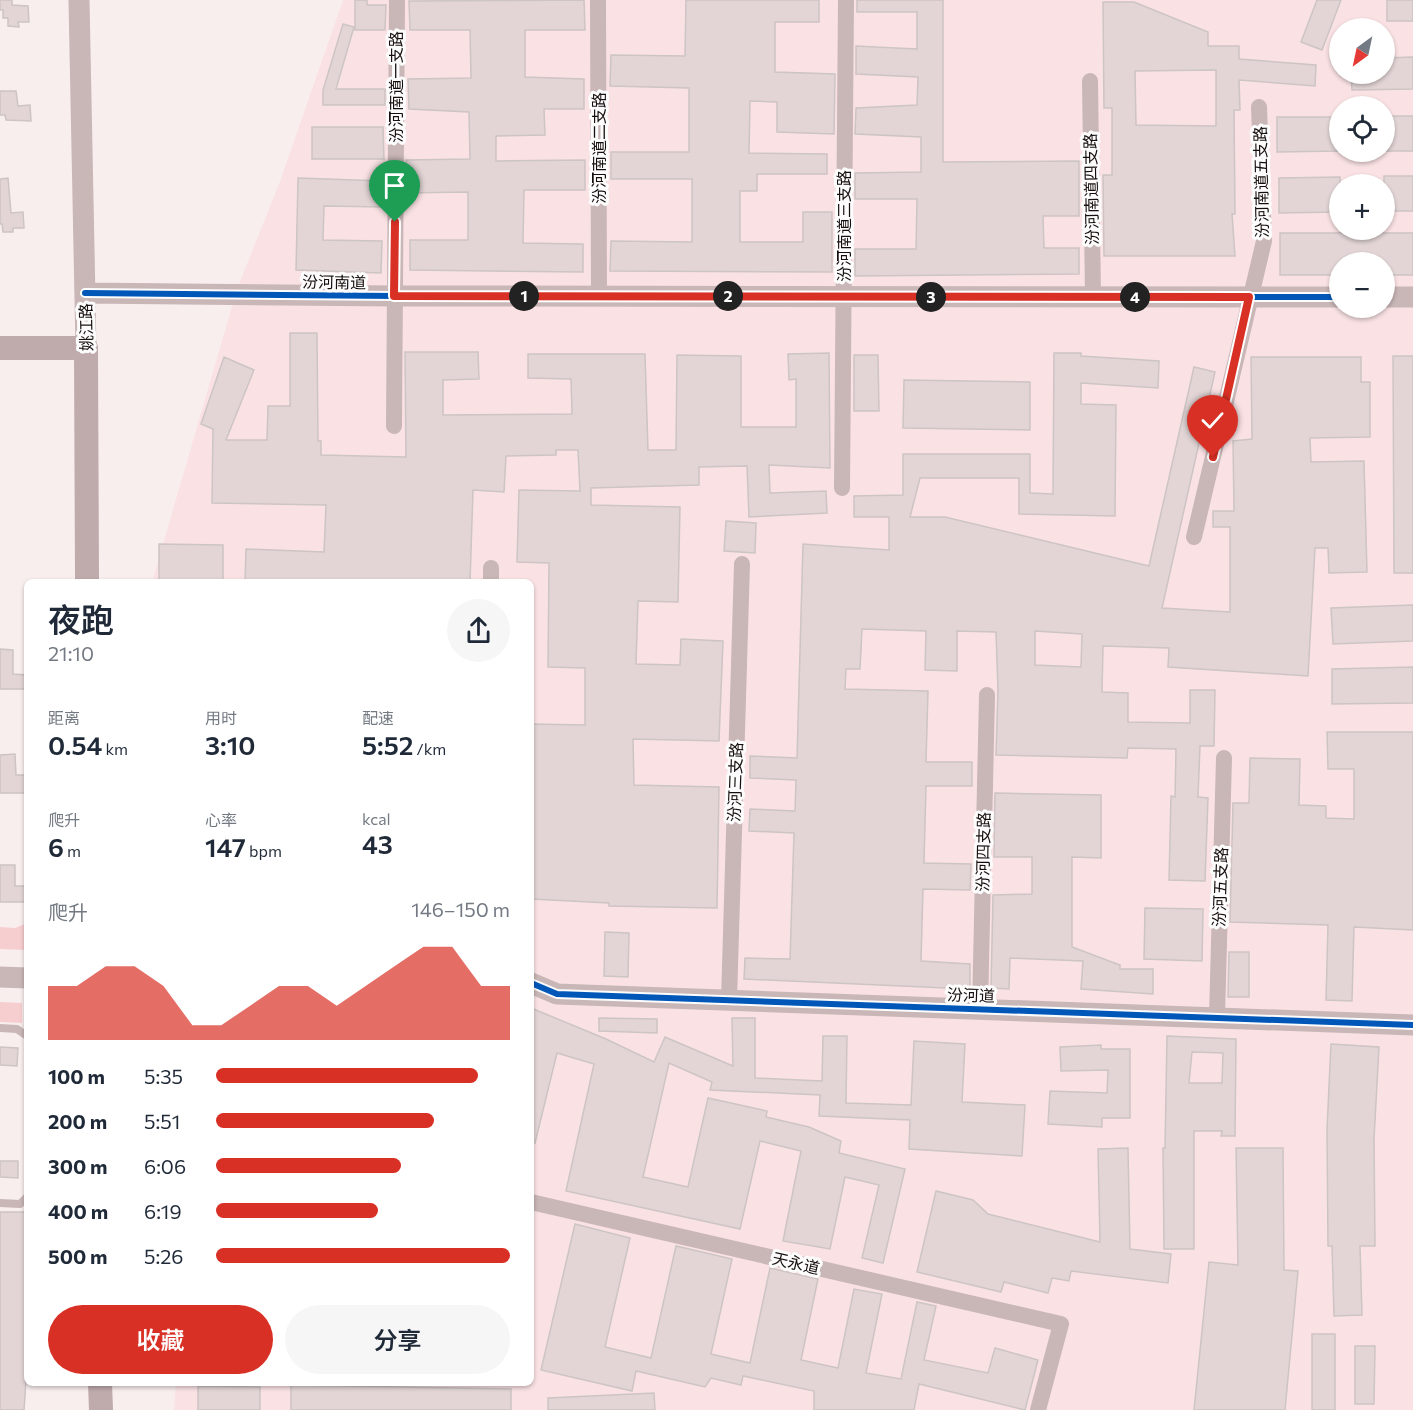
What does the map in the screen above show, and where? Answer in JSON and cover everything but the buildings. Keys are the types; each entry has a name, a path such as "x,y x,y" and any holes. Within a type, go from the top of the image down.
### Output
{"main road":[{"path":"0,348 86,348"},
{"name":"姚江路","path":"86,348 87,579"},
{"path":"100,1386 101,1410"}],"street":[{"name":"姚江路","path":"79,0 86,348"},
{"name":"汾河南道一支路","path":"394,426 397,0"},
{"name":"汾河南道二支路","path":"598,0 599,296"},
{"name":"汾河南道三支路","path":"842,488 846,0"},
{"name":"汾河南道四支路","path":"1090,81 1093,297"},
{"name":"汾河南道五支路","path":"1194,537 1264,241 1259,107"},
{"name":"汾河南道","path":"85,293 394,296 1329,297"},
{"path":"1395,297 1413,297"},
{"name":"汾河三支路","path":"729,1000 742,564"},
{"name":"汾河四支路","path":"980,1009 987,695"},
{"name":"汾河五支路","path":"1216,1017 1224,758"},
{"path":"0,976 24,978"},
{"name":"汾河道","path":"534,984 557,994 1413,1025"},
{"name":"天永道","path":"534,1203 1061,1324 1038,1410"}],"lane":[{"path":"0,1028 17,1029 24,1034"},
{"path":"0,1203 20,1204 24,1200"}],"shaded area":[{"path":"343,0 1413,0 1413,1410 174,1410 176,1386 534,1386 534,579 153,579 237,289 279,184"},
{"path":"24,924 24,950 0,949 0,927 15,928"},
{"path":"0,1002 22,1003 22,1023 0,1022"}],"cycle path":[{"path":"85,293 395,296 1329,297"},
{"path":"534,984 557,994 1413,1025"}],"route":[{"path":"395,222 394,296 1249,297 1213,457"}]}
